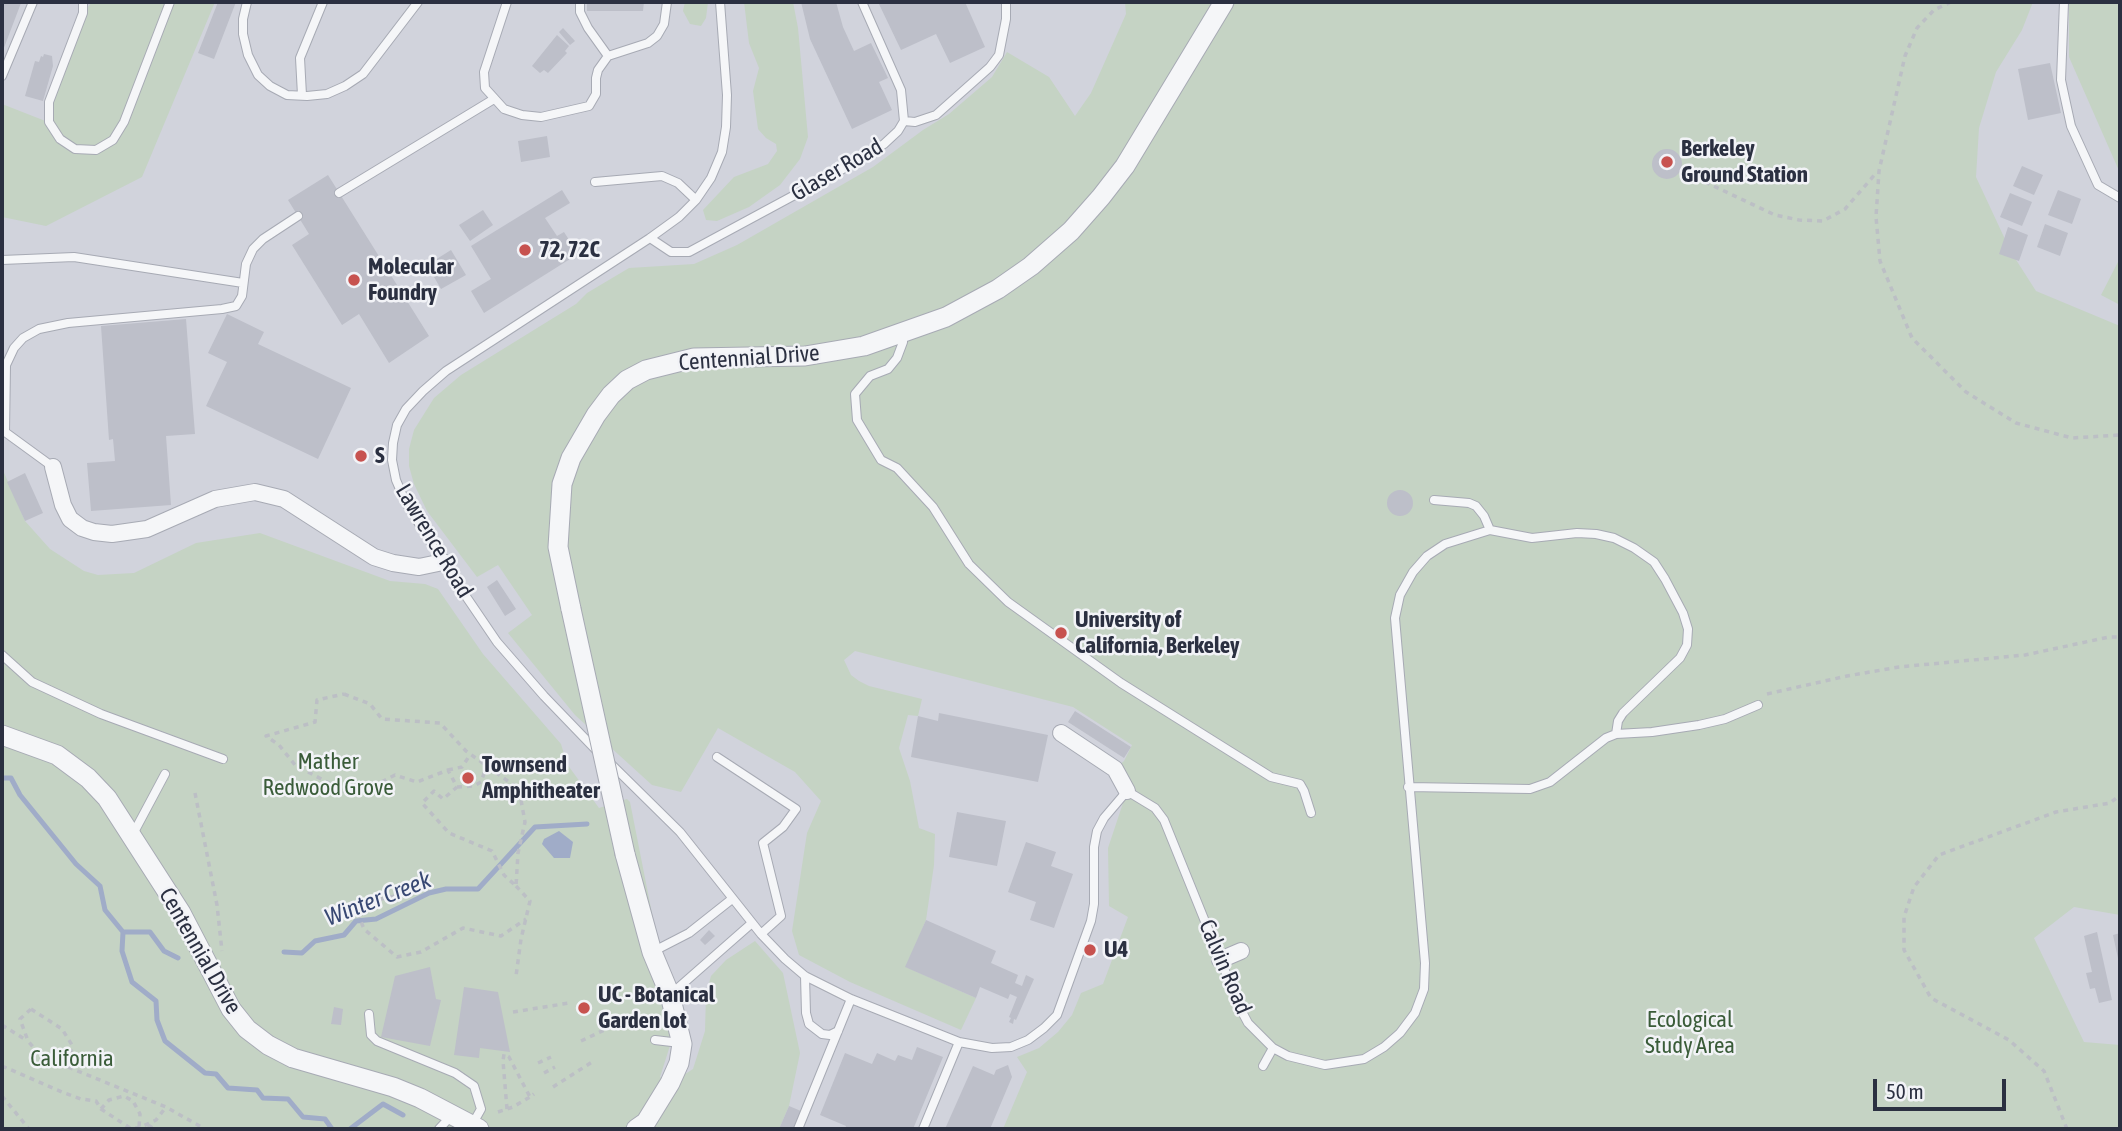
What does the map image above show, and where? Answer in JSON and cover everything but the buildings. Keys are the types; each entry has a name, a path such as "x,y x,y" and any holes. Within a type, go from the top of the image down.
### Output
{"street":[{"name":"Centennial Drive","path":"636,1129 653,1112 670,1083 679,1063 682,1044 670,995 652,952 625,853 558,547 562,484 571,458 611,395 627,380 646,370 694,358 805,356 864,346 946,317 998,289 1031,266 1071,231 1125,166 1224,2"},
{"path":"52,467 70,519 82,528 94,532 112,534 147,529 215,499 255,492 284,499 374,557 419,567 443,562"},
{"path":"1061,733 1115,769 1127,791"},
{"name":"Centennial Drive","path":"2,734 57,755 88,778 107,798 181,913 231,1009 247,1029 268,1045 293,1058 393,1087 420,1098 445,1122 475,1127"},
{"path":"1220,960 1241,951"}],"lane":[{"path":"2,76 33,2"},
{"path":"83,2 83,13 49,102 49,122 60,139 75,149 96,150 113,140 124,122 170,2"},
{"path":"247,2 243,34 248,55 258,75 270,86 287,95 302,96 327,94 363,74 418,2"},
{"path":"302,96 300,58 323,2"},
{"path":"507,2 484,72 485,88 504,109 541,117 589,106 594,99 598,69 608,56 648,43 657,36 664,24 667,2"},
{"path":"580,2 580,12 588,28 608,56"},
{"name":"Lawrence Road","path":"720,2 727,95 726,127 722,152 711,178 696,200 679,217 650,238 446,372 423,390 406,409 397,425 392,460 396,480 405,501 497,642 573,727 680,832 752,923"},
{"name":"Glaser Road","path":"650,238 671,252 689,252 842,170 884,144 898,131 904,121 904,106 896,76 862,2"},
{"path":"904,121 915,122 936,115 990,67 999,55 1004,38 1006,2"},
{"path":"2064,2 2061,80 2071,126 2098,185 2120,198"},
{"path":"339,193 494,99"},
{"path":"595,182 662,176 678,183 696,200"},
{"path":"52,467 5,432 6,365 23,338 39,329 68,323 236,306 242,296 246,264 253,249 263,239 298,216"},
{"path":"2,260 74,257 243,283"},
{"path":"903,334 897,358 888,369 870,376 855,394 857,420 881,460 897,468 933,507 969,564 1008,602 1121,683 1271,777 1300,785 1311,813"},
{"path":"1434,500 1476,506 1490,530"},
{"name":"Calvin Road","path":"1127,791 1156,808 1164,820 1248,1023 1273,1048 1306,1062 1325,1065 1364,1059 1384,1048 1415,1013 1424,989 1425,963 1395,628 1400,595 1413,572 1427,556 1445,544 1490,530 1532,538 1577,533 1596,534 1614,538 1654,562 1683,613 1688,629 1687,645 1680,659 1623,713 1618,721 1616,734"},
{"path":"2,655 33,682 78,704 223,759"},
{"path":"1408,787 1530,789 1550,782 1599,741 1616,734 1699,725 1725,719 1758,705"},
{"path":"717,757 796,809 783,827 763,843 781,916 761,934"},
{"path":"132,837 165,774"},
{"path":"670,995 752,923 785,959 805,976 851,999 959,1042 992,1048 1011,1046 1028,1040 1057,1014 1091,921 1097,831 1104,818 1127,791"},
{"path":"652,952 689,933 733,899"},
{"path":"805,976 809,1024 822,1034 830,1035 838,1031"},
{"path":"798,1129 851,999"},
{"path":"369,1014 371,1035 377,1041 455,1073 474,1086 481,1109 475,1127"},
{"path":"655,1040 682,1044"},
{"path":"923,1129 959,1042"},
{"path":"1263,1066 1273,1048"}],"path":[{"path":"1951,2 1934,10 1917,28 1905,56 1878,171 1875,217 1880,261 1912,338 1966,392 2016,423 2072,438 2120,435"},
{"path":"1705,182 1775,215 1823,221 1845,209 1878,171"},
{"path":"1767,694 1873,671 2025,654 2109,636 2120,637"},
{"path":"471,754 462,767 417,782 395,775 374,786 344,791 295,765 279,745 266,736 314,722 317,700 344,694 369,704 382,719 439,723 471,754 519,789 525,822 518,853 516,886"},
{"path":"487,765 481,782 474,786 457,787 443,799 434,791 422,803 449,833 492,850 503,872 530,901 516,976"},
{"path":"448,770 457,787"},
{"path":"195,793 217,905 222,953"},
{"path":"2067,1129 2045,1071 2009,1040 1931,998 1904,950 1904,917 1914,887 1939,855 2056,813 2110,803 2120,795"},
{"path":"404,894 381,899 358,914 364,929 397,957 421,952 463,928 500,936 526,919"},
{"path":"513,1012 569,1003"},
{"path":"28,1041 20,1019 31,1009 62,1029 72,1045 68,1067"},
{"path":"581,1041 638,1014"},
{"path":"2,1025 28,1041 40,1055 166,1107 205,1129"},
{"path":"498,1112 507,1109 532,1095 509,1057 504,1054 507,1109"},
{"path":"538,1063 551,1057"},
{"path":"553,1087 592,1062"},
{"path":"2,1066 62,1092 96,1101 101,1109 130,1128 139,1129 148,1125 156,1120 166,1107"},
{"path":"544,1073 555,1067"},
{"path":"2,1096 29,1129"},
{"path":"101,1109 109,1100 124,1096 133,1101 140,1114 139,1129"},
{"path":"192,1129 196,1124"},
{"path":"148,1125 154,1129"}],"shaded area":[{"name":"University of California, Berkeley","path":"2,2 2119,2 2120,1129 2,1129"}],"green space":[{"path":"92,2 215,2 142,177 46,226 2,217 2,104 48,122 49,102 83,13"},
{"path":"685,2 708,2 706,18 701,26 690,24 683,11"},
{"path":"744,2 793,2 808,137 800,159 780,185 749,207 717,221 706,220 703,210 734,177 768,164 777,151 776,144 758,129 753,91 759,68 749,43"},
{"name":"University of California, Berkeley","path":"1125,2 2033,2 2022,30 1996,72 1979,128 1976,177 2011,252 2036,291 2120,326 2120,915 2074,907 2034,938 2084,1042 2120,1045 2120,1129 1003,1129 1027,1072 1017,1057 1039,1048 1058,1032 1072,1015 1081,993 1103,984 1128,917 1109,906 1108,848 1127,791 1115,769 1124,761 1132,745 1073,707 855,651 844,660 851,675 869,686 922,699 918,716 908,715 899,748 910,781 919,828 935,834 934,865 926,920 906,967 976,998 961,1030 850,982 799,955 792,931 807,833 821,801 795,772 718,728 681,792 652,785 575,715 508,633 532,615 498,565 477,577 427,511 414,484 409,466 409,449 414,430 434,398 461,375 629,268 694,264 737,245 873,167 949,114 992,77 1007,52 1049,77 1075,116 1091,93 1126,14"},
{"path":"2069,2 2120,2 2120,173 2069,57"},
{"path":"2120,258 2120,305 2101,295"},
{"path":"2,468 25,521 50,549 84,571 98,575 134,573 196,543 260,533 390,581 425,584 438,589 483,654 561,744 567,764 599,808 627,799 630,802 675,1030 660,1077 671,1083 693,1069 705,1031 706,994 711,976 726,960 755,941 783,973 800,1053 789,1106 779,1129 2,1129"}],"water":[{"path":"559,831 573,842 570,858 554,858 542,844 544,839"}],"waterway":[{"path":"2,778 11,778 20,795 76,864 100,886 105,910 123,932 122,951 132,982 156,1001 157,1020 165,1041 205,1073 216,1074 228,1088 257,1090 263,1098 288,1099 303,1117 325,1119 332,1129"},
{"name":"Winter Creek","path":"284,952 302,953 315,941 344,935 356,921 376,919 429,893 446,889 478,889 535,827 587,824"},
{"name":"Winter Creek","path":"123,932 150,932 164,951 178,958"},
{"path":"350,1129 383,1104 403,1115"}],"place":[{"name":"Berkeley Ground Station","path":"1667,162"},
{"name":"72, 72C","path":"525,250"},
{"name":"Molecular Foundry","path":"354,280"},
{"name":"S","path":"361,456"},
{"name":"University of California, Berkeley","path":"1061,633"},
{"name":"Townsend Amphitheater","path":"468,778"},
{"name":"U4","path":"1090,950"},
{"name":"UC - Botanical Garden lot","path":"584,1008"}],"park label":[{"name":"Mather Redwood Grove","path":"328,775"},
{"name":"Ecological Study Area","path":"1690,1033"},
{"name":"California","path":"72,1059"}]}
